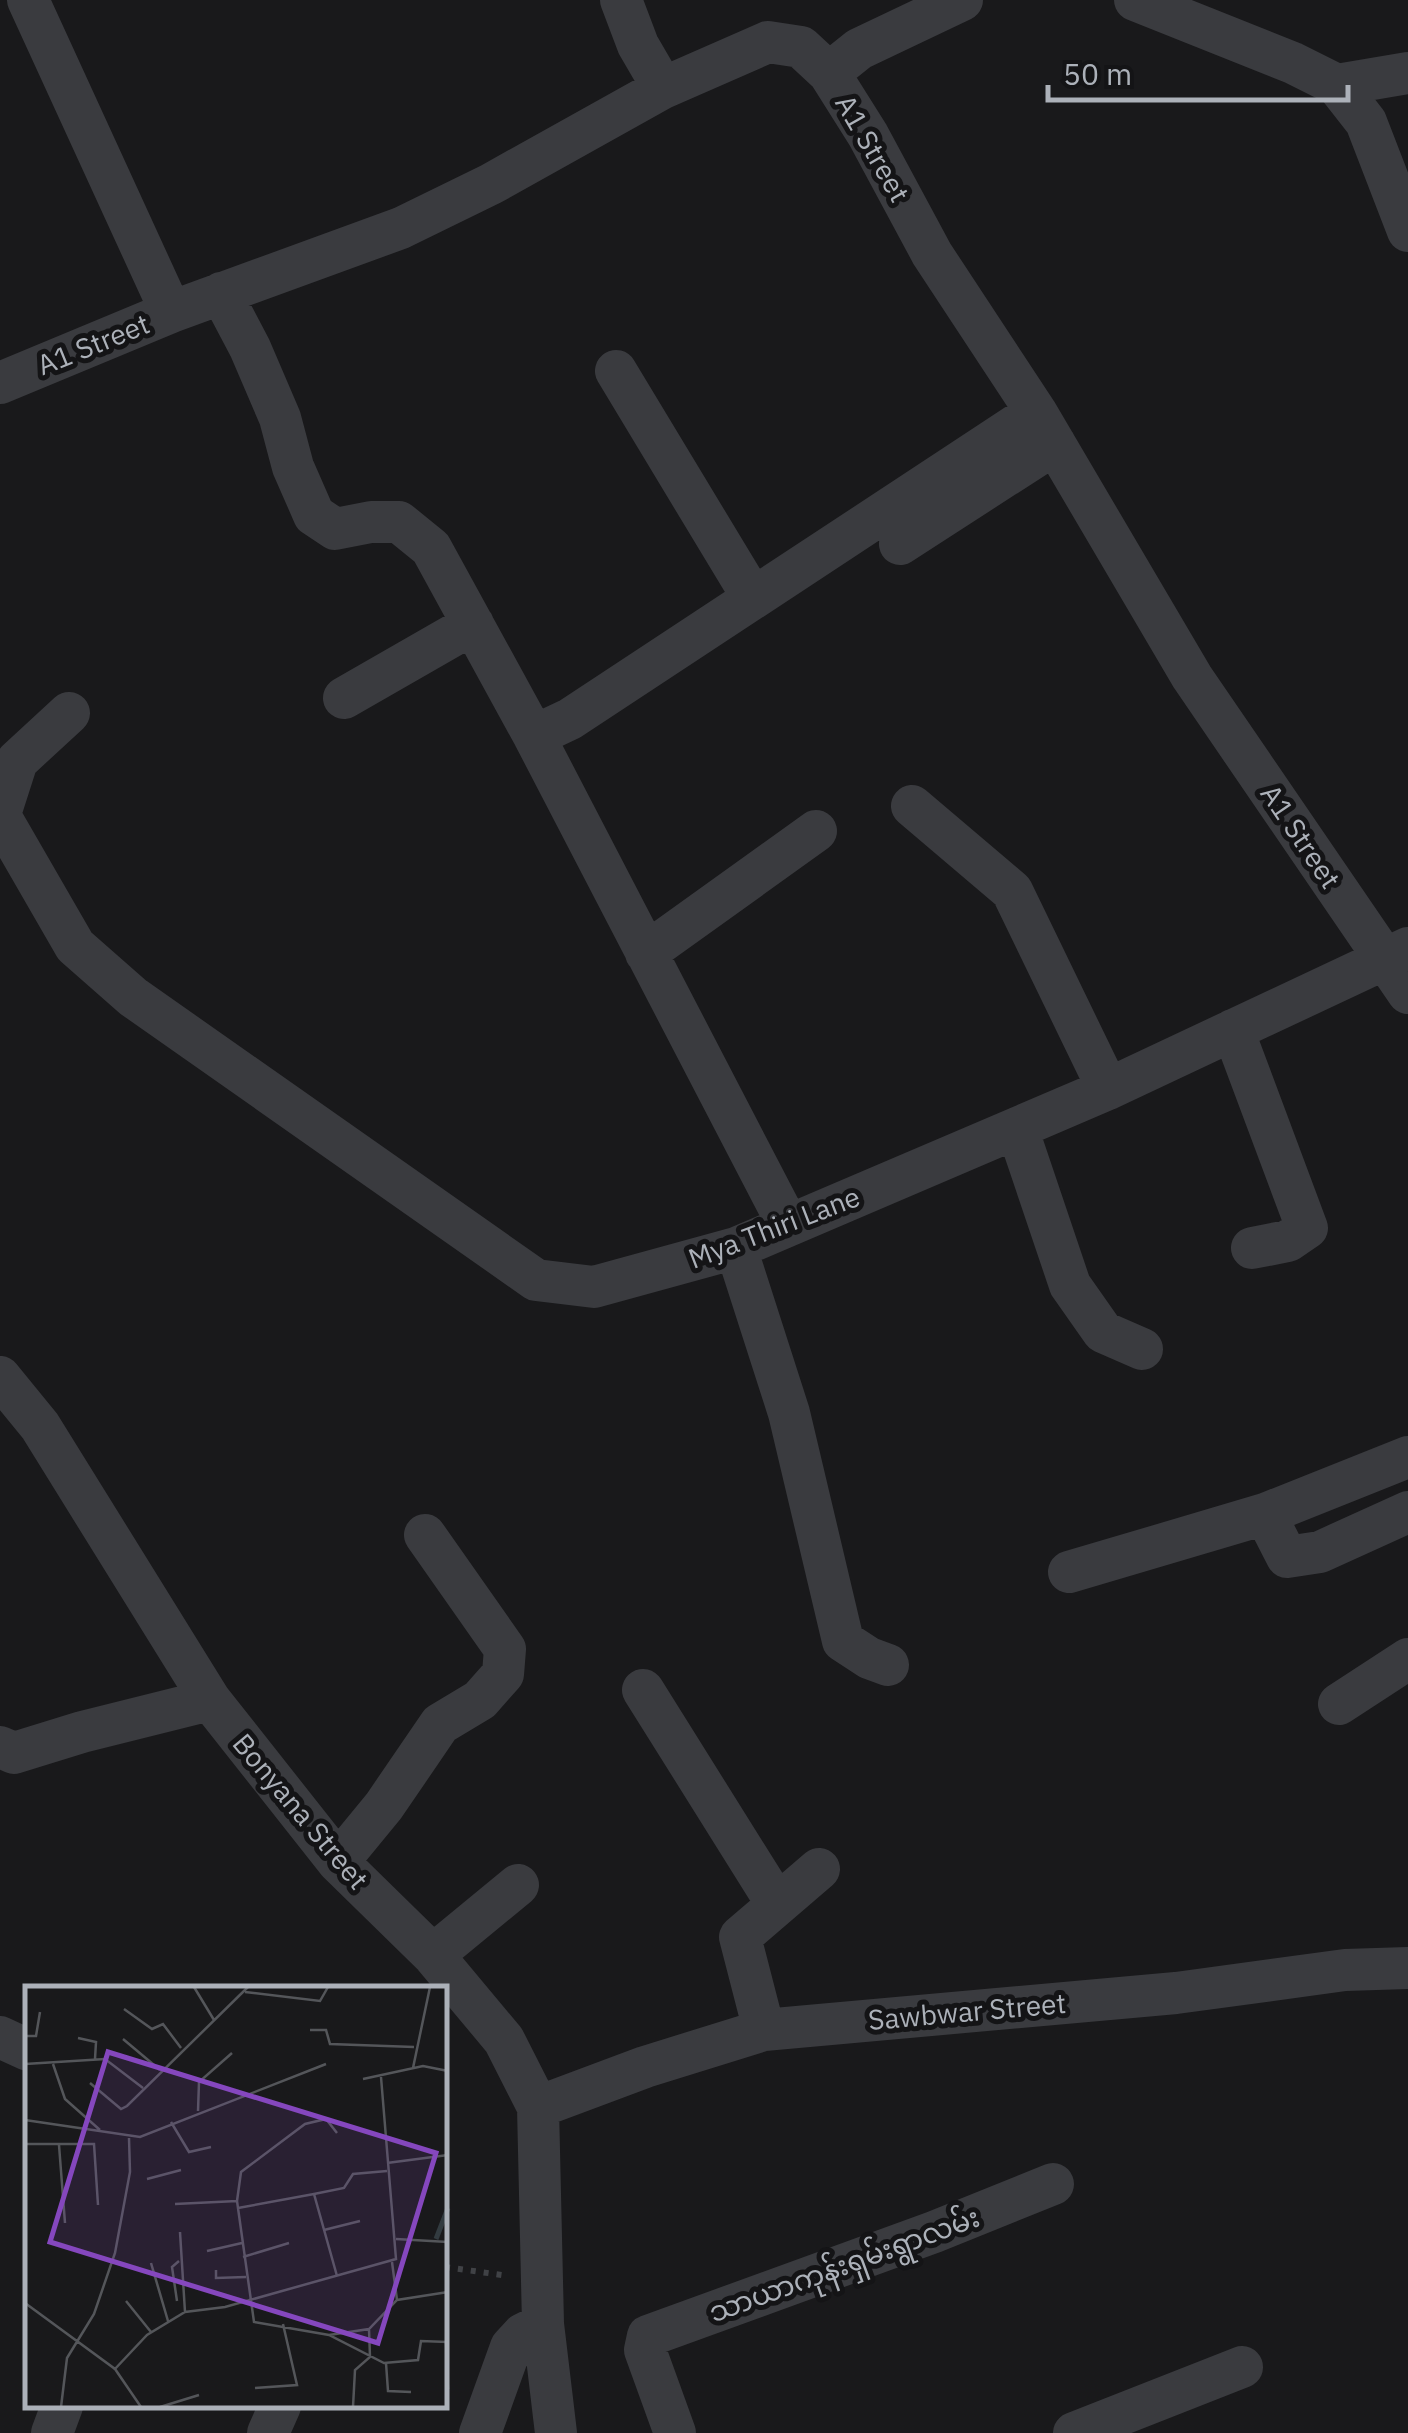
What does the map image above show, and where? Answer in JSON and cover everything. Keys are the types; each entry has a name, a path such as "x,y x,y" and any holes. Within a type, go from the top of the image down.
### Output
{"street":[{"path":"28,0 171,312"},
{"path":"621,0 638,45 663,88"},
{"path":"829,73 859,49 962,0"},
{"path":"1135,0 1336,85 1366,122 1408,231"},
{"name":"A1 Street","path":"0,383 171,312 401,228 491,184 663,88 768,42 801,48 829,73 868,135 932,254 1046,428 1192,677 1401,968"},
{"path":"1336,85 1408,73"},
{"path":"221,293 280,418 292,467 314,516 335,529 398,522 431,548 534,736 788,1224"},
{"path":"616,371 754,598"},
{"path":"900,544 1046,428"},
{"path":"534,736 570,719 754,598 1046,428"},
{"path":"344,698 474,624"},
{"name":"Mya Thiri Lane","path":"70,713 17,760 0,815 75,946 133,997 536,1280 594,1287 736,1248 1018,1128 1233,1030 1401,968"},
{"path":"912,806 1012,891 1108,1088"},
{"path":"646,954 816,831"},
{"path":"1233,1030 1307,1228 1288,1241 1252,1248"},
{"path":"1018,1128 1070,1285 1102,1332 1142,1349"},
{"path":"736,1248 789,1413 844,1641 869,1658 888,1664"},
{"name":"Bonyana Street","path":"0,1377 40,1426 210,1700 338,1862 433,1954 504,2040 538,2108 543,2324 556,2433"},
{"path":"1069,1572 1265,1514 1408,1457"},
{"path":"1265,1514 1287,1557 1320,1552 1408,1512"},
{"path":"338,1862 384,1806 440,1724 480,1700 503,1674 505,1649 425,1534"},
{"path":"1339,1704 1408,1659"},
{"path":"644,1690 777,1904"},
{"path":"0,1747 14,1754 82,1732 210,1700"},
{"path":"764,2030 740,1937 819,1869"},
{"path":"433,1954 518,1884"},
{"name":"Sawbwar Street","path":"538,2108 645,2067 764,2030 1176,1992 1345,1970 1408,1968"},
{"name":"သာယာကုန်းရှမ်းရွာလမ်း","path":"675,2433 645,2350 648,2336 934,2232 1053,2184"},
{"path":"480,2433 511,2348 523,2334 543,2324"},
{"path":"1074,2433 1242,2368"},
{"path":"52,2433 61,2408"},
{"path":"268,2433 279,2408"}],"path":[{"path":"448,2267 504,2275"}]}
